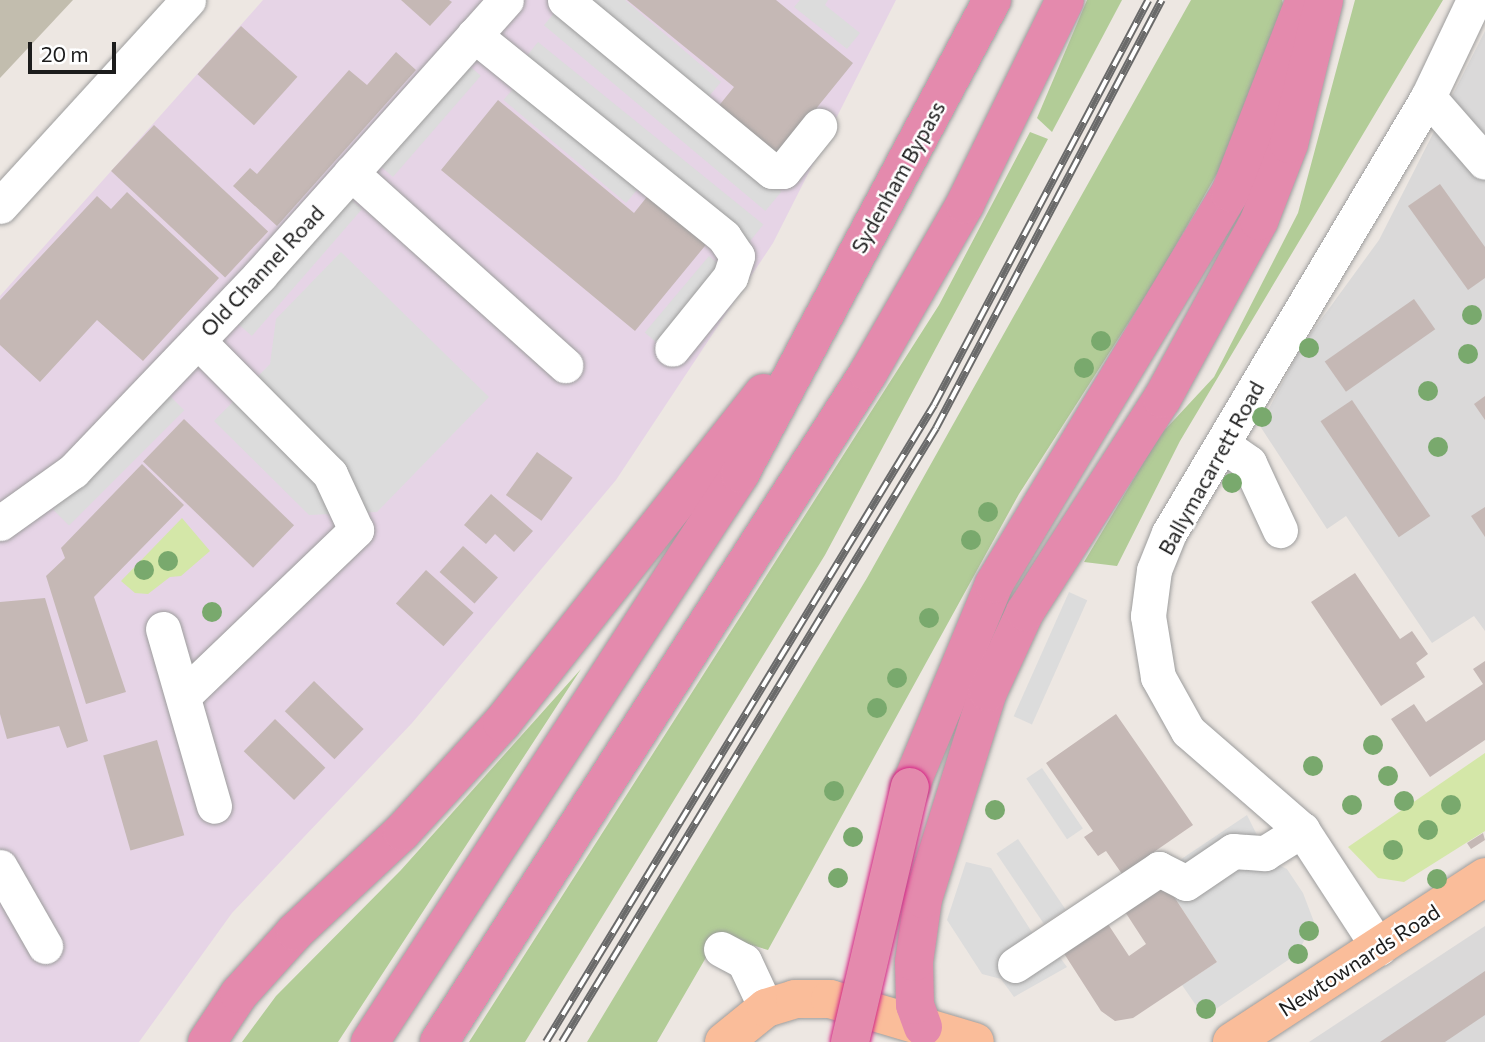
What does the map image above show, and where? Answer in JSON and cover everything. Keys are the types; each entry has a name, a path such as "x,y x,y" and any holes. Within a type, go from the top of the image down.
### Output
{"highway":[{"name":"Sydenham Bypass","path":"800,352 992,0"},
{"path":"439,1042 868,373 965,204 1065,0"},
{"path":"850,1042 910,787 994,584 1230,193 1304,0"},
{"path":"923,1027 915,1005 914,962 923,900 988,692 1025,612 1162,399 1259,221 1289,144 1324,0"},
{"path":"207,1042 239,994 295,932 402,832 502,723 619,582 705,462 800,352"},
{"path":"370,1042 740,474 800,352"}],"main road":[{"name":"Newtownards Road","path":"1232,1042 1485,877"},
{"path":"724,1042 766,1008 795,999 830,999 975,1042"}],"street":[{"path":"2,200 188,0"},
{"name":"Old Channel Road","path":"0,523 73,471 198,341 506,0"},
{"path":"565,0 772,171 783,171 819,126"},
{"name":"Ballymacarrett Road","path":"1378,948 1302,830 1188,731 1158,677 1147,616 1154,570 1222,444 1428,97 1474,0"},
{"path":"474,35 724,237 737,256 730,277 672,349"},
{"path":"1428,97 1485,162"},
{"path":"351,173 565,365"},
{"path":"183,696 356,530 330,474 198,341"},
{"path":"1222,444 1249,463 1280,530"},
{"path":"163,629 214,806"},
{"path":"1014,965 1159,869 1186,883 1233,851 1265,853 1302,830"},
{"path":"0,867 45,946"},
{"path":"721,950 744,961 766,1008"}],"shaded area":[{"path":"0,0 73,0 0,78"},
{"path":"263,0 896,0 773,243 616,480 412,723 232,913 139,1042 0,1042 0,296"},
{"path":"588,0 625,0 721,82 706,100"},
{"path":"800,0 828,0 825,5 860,33 847,49 794,7"},
{"path":"560,6 781,192 765,211 544,25"},
{"path":"1485,31 1485,631 1474,616 1432,643 1346,516 1327,529 1260,426 1301,347 1379,240"},
{"path":"538,42 763,225 749,242 524,60"},
{"path":"465,62 481,76 393,177 377,163"},
{"path":"517,84 640,187 626,203 504,100"},
{"path":"347,196 362,209 252,336 237,323"},
{"path":"341,252 489,397 377,512 309,515 214,421 270,364 276,319"},
{"path":"709,256 722,267 658,344 645,333"},
{"path":"168,394 184,410 69,526 53,509"},
{"path":"1069,592 1087,600 1032,724 1014,716"},
{"path":"1042,768 1083,829 1067,839 1026,779"},
{"path":"1247,815 1270,861 1287,869 1303,893 1314,922 1297,954 1204,1017 1182,985 1217,962 1159,874"},
{"path":"1018,839 1066,909 1044,924 996,854"},
{"path":"966,862 991,868 1037,940 1045,937 1067,967 1014,997 1001,979 982,974 947,920"},
{"path":"1485,926 1485,1042 1309,1042"}],"green space":[{"path":"1087,0 1122,0 1052,132 1037,118"},
{"path":"1191,0 1282,0 1286,16 1247,121 1159,275 1019,494 768,950 719,935 657,1042 587,1042 867,578"},
{"path":"1355,0 1443,0 1180,441 1117,566 1084,562 1160,435 1214,377 1298,213"},
{"path":"1030,132 1048,139 825,555 525,1042 469,1042 939,305"},
{"path":"182,518 210,551 181,576 170,577 148,594 135,593 121,581"},
{"path":"581,669 338,1042 242,1042 276,996 401,870"},
{"path":"1485,753 1485,831 1404,882 1378,878 1348,847"}],"building":[{"path":"401,0 449,0 452,2 430,26"},
{"path":"627,0 776,0 853,63 777,157 717,108 734,87"},
{"path":"241,26 297,77 254,125 198,74"},
{"path":"396,52 416,70 277,226 233,186 250,168 257,174 349,70 367,85"},
{"path":"498,100 634,213 650,193 709,241 635,331 441,170"},
{"path":"154,125 268,231 225,277 111,171"},
{"path":"1440,184 1485,247 1485,278 1468,290 1408,206"},
{"path":"127,192 219,278 143,361 97,320 40,382 0,345 0,300 97,196 111,209"},
{"path":"1414,299 1435,329 1346,392 1325,362"},
{"path":"1485,396 1485,420 1474,404"},
{"path":"1352,400 1430,516 1399,537 1320,421"},
{"path":"184,419 294,525 253,568 143,461"},
{"path":"537,452 573,478 541,521 506,495"},
{"path":"142,464 184,505 94,597 126,692 86,704 46,576 65,558 61,548"},
{"path":"491,494 533,531 514,552 495,534 486,544 464,525"},
{"path":"1485,507 1485,537 1471,516"},
{"path":"463,546 498,577 475,603 440,572"},
{"path":"426,570 474,613 443,646 396,603"},
{"path":"1355,573 1400,639 1412,631 1428,654 1416,663 1425,677 1381,706 1311,602"},
{"path":"45,598 88,741 67,748 59,726 7,739 0,714 0,602"},
{"path":"1485,661 1485,740 1430,777 1391,719 1414,704 1426,722 1483,684 1473,669"},
{"path":"314,681 364,729 334,759 285,711"},
{"path":"1116,714 1193,825 1122,874 1106,851 1098,856 1084,837 1093,831 1046,763"},
{"path":"275,719 325,768 294,800 244,751"},
{"path":"157,740 184,835 130,851 103,755"},
{"path":"1483,833 1485,840 1471,849 1467,843"},
{"path":"1159,874 1217,962 1133,1018 1115,1021 1101,1011 1056,941 1100,912 1129,956 1146,944 1118,901"},
{"path":"1485,971 1485,1015 1445,1042 1380,1042"}],"railway":[{"path":"546,1042 934,405 1148,0"},
{"path":"562,1042 936,428 1162,0"}]}
